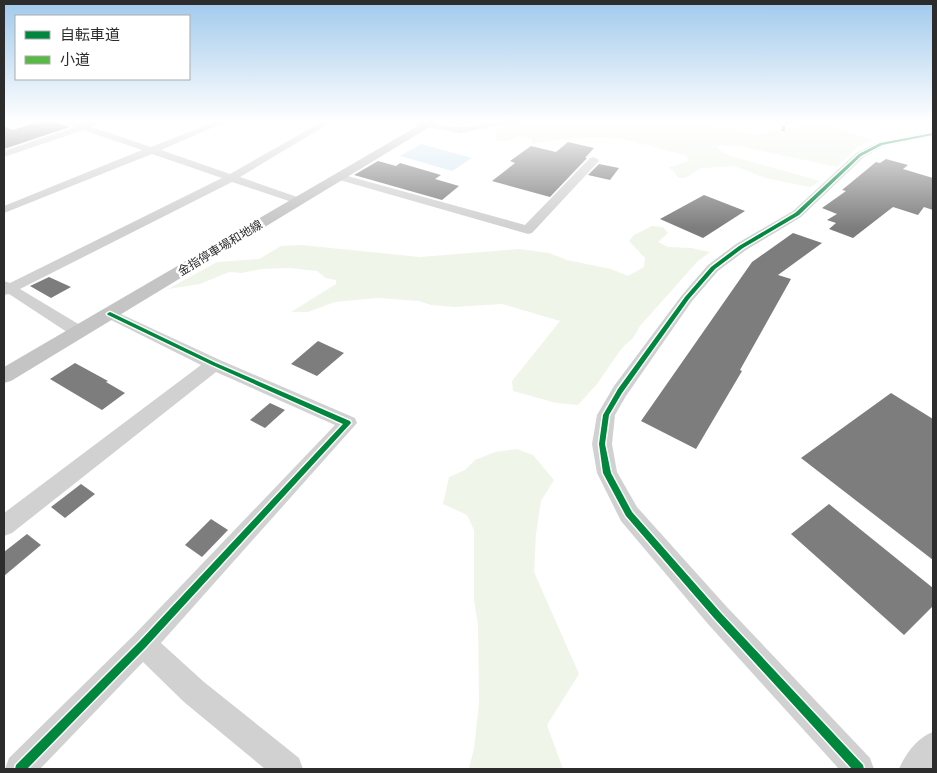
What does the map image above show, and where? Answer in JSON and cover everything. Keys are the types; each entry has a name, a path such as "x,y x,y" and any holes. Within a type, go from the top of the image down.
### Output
{"main road":[{"name":"金指停車場和地線","path":"4,376 375,156"}],"street":[{"path":"4,210 137,156"},
{"path":"170,156 299,201"},
{"path":"6,288 165,212 232,177 267,156"},
{"path":"859,156 797,214 741,247 713,268 687,298 620,392 606,415 602,444 607,473 629,514 718,615 859,769"},
{"path":"340,177 528,230 594,160"},
{"path":"6,288 79,332"},
{"path":"20,769 143,644 348,423 214,364 110,314"},
{"path":"4,526 214,364"},
{"path":"143,644 194,692 288,769"},
{"path":"914,769 933,746"}],"shaded area":[{"path":"686,156 731,156 820,181 810,187 765,178 735,166 702,168 685,178 679,178 669,167 689,161"},
{"path":"786,156 848,156 837,167"},
{"path":"652,226 663,227 668,233 658,242 668,247 691,248 710,252 697,262 640,326 633,338 622,348 597,384 578,405 556,403 513,391 512,381 560,321 502,304 455,307 431,305 419,301 378,298 335,302 308,312 291,312 336,284 336,280 326,278 317,271 289,268 261,269 242,273 229,272 200,284 168,289 217,262 259,259 281,246 301,245 420,257 519,249 549,253 567,260 611,269 628,276 644,267 645,258 629,241 634,235"},
{"path":"517,449 533,455 554,480 541,501 536,534 534,572 579,674 547,725 563,769 469,769 474,748 479,703 478,625 474,600 474,530 467,515 443,504 449,477 465,470 475,460 495,452"}],"water":[{"path":"400,156 465,156 472,158 452,171"}],"building":[{"path":"517,156 587,156 585,158 587,158 550,197 492,181 515,163 510,161"},
{"path":"886,159 908,165 903,169 933,178 933,210 924,207 918,215 893,207 853,238 829,229 836,223 827,220 837,214 822,208 846,191 842,190 876,162 880,163"},
{"path":"378,161 396,166 400,163 441,175 435,179 459,186 442,200 354,175"},
{"path":"599,164 619,168 610,180 588,175"},
{"path":"704,195 745,211 703,238 660,219"},
{"path":"793,233 822,243 778,275 791,279 740,370 742,371 696,449 641,421 752,262"},
{"path":"49,277 71,287 51,298 30,286"},
{"path":"318,341 344,353 317,376 291,364"},
{"path":"75,363 108,381 106,382 125,393 102,410 50,379"},
{"path":"891,393 933,419 933,560 801,458"},
{"path":"270,403 285,410 265,428 250,420"},
{"path":"81,484 95,494 65,518 51,507"},
{"path":"829,504 933,588 933,606 904,635 791,534"},
{"path":"211,519 228,530 202,557 185,545"},
{"path":"27,534 41,545 4,576 4,552"}],"cycle path":[{"path":"859,156 797,214 741,247 713,268 687,298 620,391 606,415 602,444 607,473 629,514 717,615 859,769"},
{"path":"20,769 143,644 348,423 214,364 110,314"}]}
